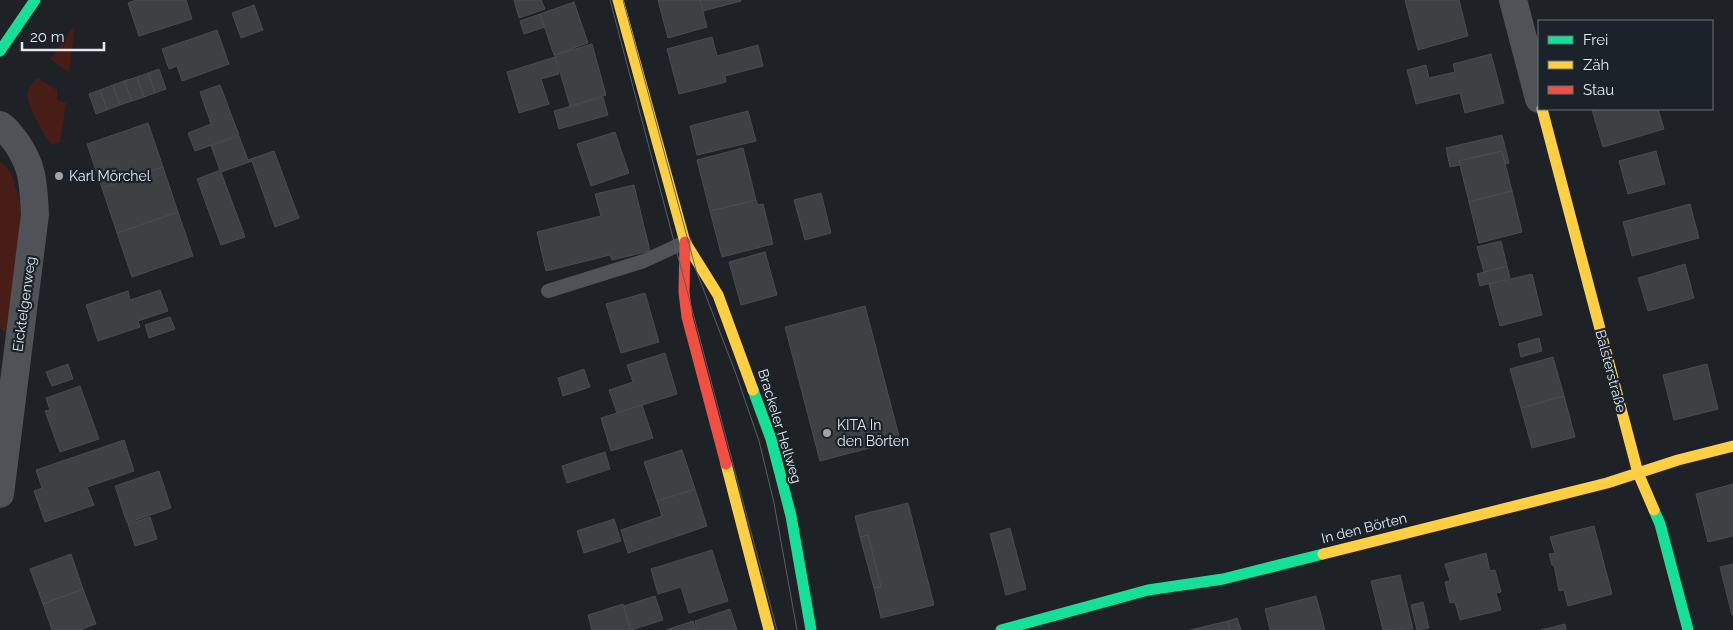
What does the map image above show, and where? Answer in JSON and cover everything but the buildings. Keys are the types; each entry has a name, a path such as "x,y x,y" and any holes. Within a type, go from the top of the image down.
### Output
{"street":[{"path":"0,51 35,0"},
{"name":"Brackeler Hellweg","path":"618,0 685,242 718,295 771,439 791,516 811,630"},
{"path":"1513,0 1538,95"},
{"name":"Balsterstraße","path":"1542,110 1638,473 1660,524 1688,630"},
{"name":"Eicktelgenweg","path":"0,125 6,128 26,157 33,178 35,214 0,494"},
{"name":"Brackeler Hellweg","path":"685,242 684,292 687,317 769,628"},
{"name":"In den Börten","path":"1001,630 1148,590 1223,579 1598,485 1678,460 1733,446"}],"lane":[{"path":"548,291 644,261 685,242"}],"shaded area":[{"path":"75,25 69,72 50,59"},
{"path":"37,78 57,90 57,100 66,103 60,142 51,145 29,104 28,91"},
{"path":"0,162 10,171 21,208 19,238 6,333 0,328"}],"tram line":[{"path":"610,0 777,630"},
{"path":"623,0 696,270 736,374 759,441 774,503 797,630"}],"traffic: fast":[{"path":"0,51 35,0"},
{"path":"753,390 771,439 791,516 811,630"},
{"path":"1654,510 1660,524 1688,630"},
{"path":"1001,630 1148,590 1223,579 1323,554"}],"traffic: slow":[{"path":"618,0 685,242 718,295 753,390"},
{"path":"1542,110 1638,473 1654,510"},
{"path":"1323,554 1607,483 1678,460 1733,446"},
{"path":"726,464 769,630"}],"traffic: jam":[{"path":"685,242 684,292 687,317 726,464"}],"place":[{"name":"Karl Mörchel","path":"59,176"},
{"name":"KITA In den Börten","path":"827,433"}]}
